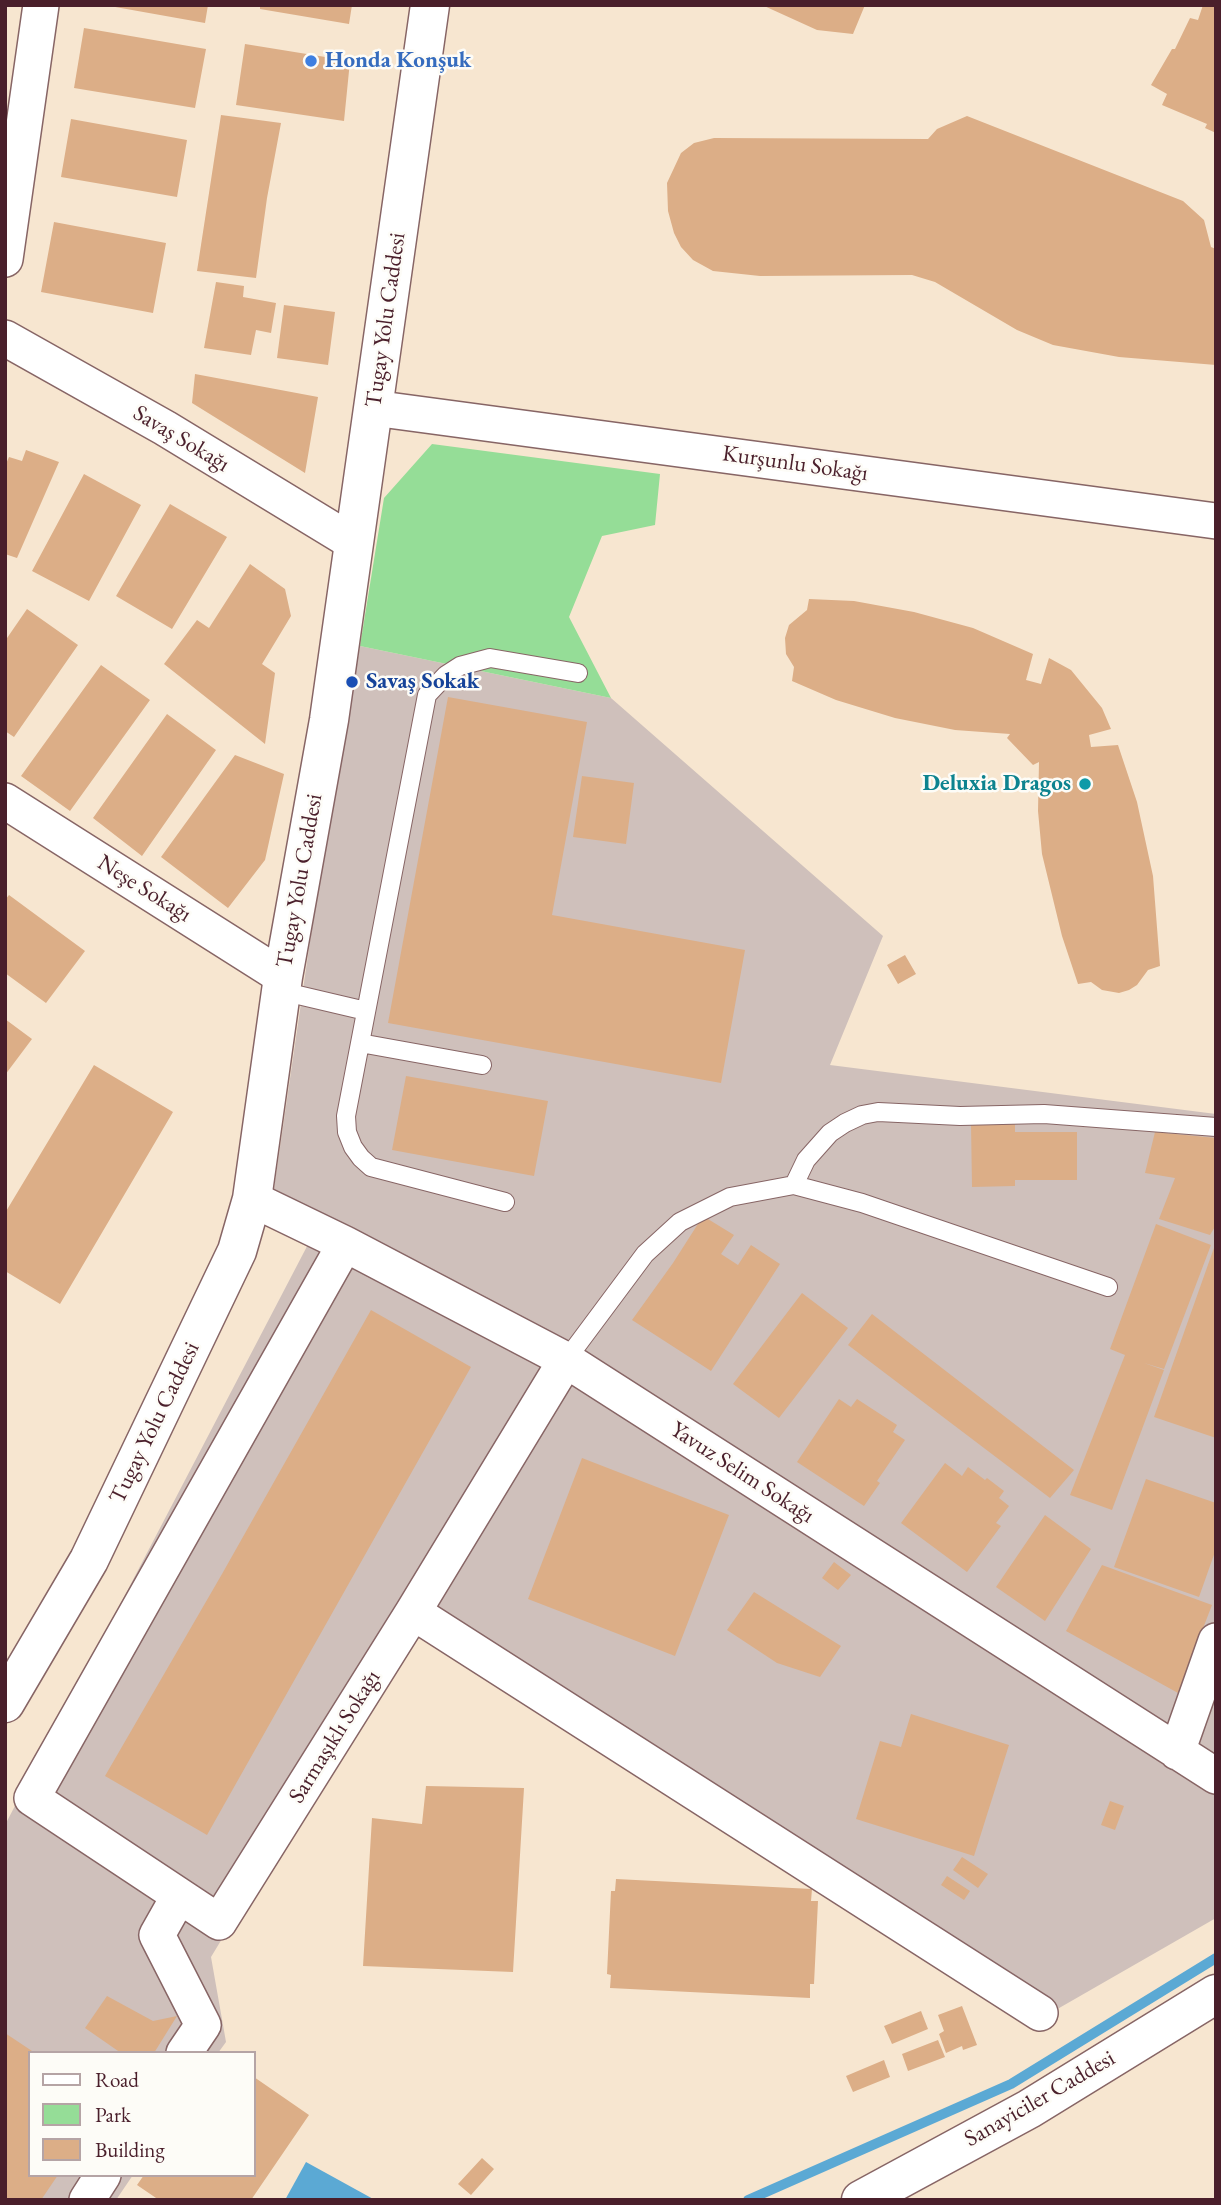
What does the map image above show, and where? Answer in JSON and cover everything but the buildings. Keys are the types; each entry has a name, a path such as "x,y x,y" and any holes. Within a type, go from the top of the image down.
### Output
{"main road":[{"name":"Tugay Yolu Caddesi","path":"5,1703 89,1560 237,1251 252,1199 282,984 329,720 430,5"},
{"name":"Sanayiciler Caddesi","path":"861,2200 1029,2109 1216,1993"}],"street":[{"path":"5,260 41,5"},
{"name":"Savaş Sokağı","path":"5,338 165,428 355,543"},
{"name":"Kurşunlu Sokağı","path":"373,408 1216,521"},
{"name":"Neşe Sokağı","path":"5,802 282,984"},
{"name":"Yavuz Selim Sokağı","path":"252,1199 345,1244 566,1360 1216,1776"},
{"name":"Sarmaşıklı Sokağı","path":"345,1244 32,1798 219,1922 413,1612 566,1360"},
{"path":"413,1612 1040,2013"},
{"path":"1177,1752 1216,1641"},
{"path":"179,1895 157,1935 202,2025 185,2051"},
{"path":"87,2200 102,2177"}],"lane":[{"path":"505,1202 371,1167 353,1147 347,1132 346,1116 427,695 446,675 460,666 491,658 578,673"},
{"path":"282,984 366,1011"},
{"path":"360,1043 482,1065"},
{"path":"794,1185 806,1160 830,1133 853,1119 878,1112 960,1116 1044,1114 1216,1127"},
{"path":"566,1360 645,1254 680,1222 730,1197 794,1185 862,1203 1108,1287"}],"shaded area":[{"path":"360,646 611,698 883,936 830,1065 1216,1114 1216,1918 1047,2015 421,1611 211,1957 226,2042 219,2051 28,2051 28,2177 132,2177 116,2200 5,2200 5,1825 315,1231 272,1202 321,866"}],"green space":[{"path":"432,444 660,474 655,525 602,536 569,617 611,698 360,646 384,498"}],"water":[{"path":"306,2162 375,2200 285,2200"}],"waterway":[{"path":"748,2200 1011,2084 1216,1958"}],"place":[{"name":"Honda Konşuk","path":"311,61"},
{"name":"Savaş Sokak","path":"352,682"},
{"name":"Deluxia Dragos","path":"1085,784"}]}
